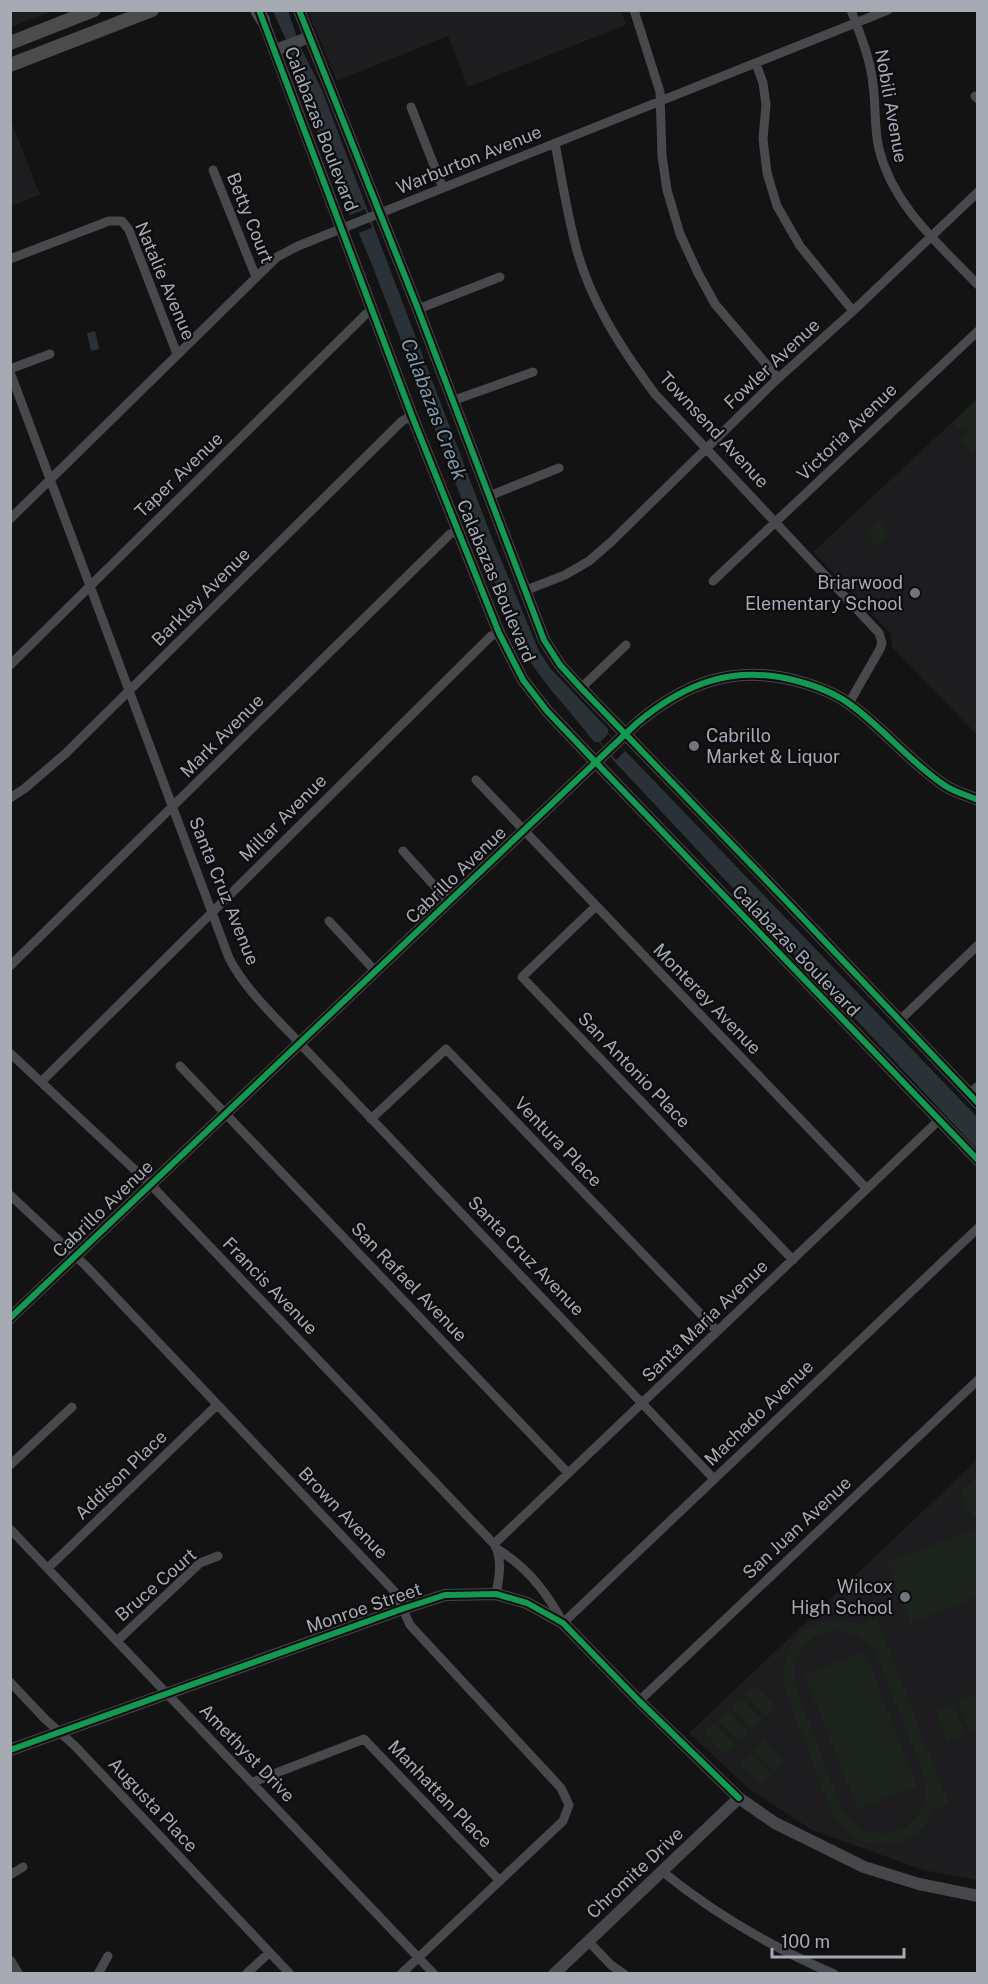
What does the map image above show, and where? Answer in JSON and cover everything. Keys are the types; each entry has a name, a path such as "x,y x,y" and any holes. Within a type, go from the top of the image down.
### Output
{"main road":[{"path":"10,43 94,10"},
{"path":"10,65 152,10"}],"street":[{"name":"Calabazas Boulevard","path":"299,10 298,41 374,216 418,309 544,640 617,742 975,1094"},
{"path":"634,10 660,92 662,156 667,190 680,234 715,304 778,378"},
{"name":"Nobili Avenue","path":"851,10 873,82 878,147 887,174 904,206 978,285"},
{"name":"Warburton Avenue","path":"10,519 277,257 342,228 888,10"},
{"name":"Calabazas Boulevard","path":"260,14 411,416 499,633 523,680 547,711 595,762 978,1160"},
{"path":"275,50 298,41"},
{"path":"756,64 763,83 766,105 763,139 767,173 777,206 800,246 853,311"},
{"path":"411,107 443,188"},
{"name":"Townsend Avenue","path":"555,143 574,241 588,282 608,324 630,359 655,394 879,633 882,643 880,649 849,703"},
{"name":"Betty Court","path":"213,170 256,278"},
{"name":"Fowler Avenue","path":"524,591 589,561 778,378 853,311 978,192"},
{"name":"Natalie Avenue","path":"10,259 109,221 122,221 129,230 177,354"},
{"path":"418,309 500,277"},
{"name":"Taper Avenue","path":"10,665 366,314 372,311"},
{"name":"Victoria Avenue","path":"713,581 978,331"},
{"path":"10,370 50,354"},
{"name":"Santa Cruz Avenue","path":"10,370 128,691 236,972 244,984 300,1044 714,1479"},
{"path":"452,401 533,372"},
{"name":"Barkley Avenue","path":"10,798 65,754 402,421 411,416"},
{"path":"489,496 560,468"},
{"name":"Mark Avenue","path":"10,966 450,534 458,530"},
{"name":"Millar Avenue","path":"42,1081 491,636 499,633"},
{"path":"580,688 626,645"},
{"name":"Cabrillo Avenue","path":"10,1318 595,762 653,709 684,690 709,681 760,674 818,687 849,703 927,773 947,787 978,800"},
{"name":"Monterey Avenue","path":"476,780 867,1189"},
{"path":"403,851 449,902"},
{"name":"San Antonio Place","path":"596,906 522,977 793,1260"},
{"path":"329,921 376,972"},
{"path":"899,1021 978,945"},
{"name":"Ventura Place","path":"371,1119 446,1049 717,1331"},
{"name":"Francis Avenue","path":"10,1053 151,1185 496,1547 511,1557 550,1598 563,1623"},
{"name":"San Rafael Avenue","path":"180,1066 568,1473"},
{"name":"Santa Maria Avenue","path":"496,1547 568,1473 938,1121"},
{"name":"Brown Avenue","path":"10,1195 76,1257 395,1592 410,1625 561,1788 569,1805 562,1821 500,1881"},
{"name":"Machado Avenue","path":"563,1623 978,1228"},
{"name":"San Juan Avenue","path":"639,1701 978,1380"},
{"name":"Addison Place","path":"48,1568 217,1405"},
{"path":"10,1465 72,1407"},
{"name":"Amethyst Drive","path":"10,1529 434,1974"},
{"path":"496,1547 499,1577 496,1594"},
{"name":"Bruce Court","path":"117,1641 200,1563 218,1556"},
{"name":"Monroe Street","path":"10,1750 445,1595 496,1594 527,1603 563,1623 739,1798 775,1823 864,1867 920,1884 978,1896"},
{"name":"Augusta Place","path":"10,1682 290,1974"},
{"name":"Manhattan Place","path":"253,1782 364,1739 500,1881"},
{"name":"Chromite Drive","path":"554,1974 739,1798"},
{"path":"10,1875 24,1867"},
{"path":"663,1872 737,1926 801,1960 834,1974"},
{"path":"401,1974 500,1881"},
{"path":"588,1941 611,1965 624,1974"},
{"path":"246,1974 268,1953"},
{"path":"98,1974 108,1956"},
{"path":"10,1962 17,1974"}],"shaded area":[{"path":"11,10 53,10 53,11 11,27"},
{"path":"308,11 621,11 626,25 468,87 448,36 337,81"},
{"path":"10,118 40,195 11,206 10,206"},
{"name":"Briarwood Elementary School","path":"977,399 977,735 892,647 891,634 813,552"},
{"path":"977,399 977,450 972,454 961,437 970,430 965,424 960,429 953,422"},
{"path":"880,520 890,537 875,546 865,529"},
{"name":"Wilcox High School","path":"977,1460 977,1880 923,1870 812,1830 748,1788 689,1733"},
{"path":"977,1476 977,1518 967,1508 960,1491"},
{"path":"977,1528 977,1597 911,1623 887,1562"},
{"path":"877,1618 949,1804 937,1809 935,1806 927,1822 916,1833 903,1841 889,1844 874,1844 859,1839 846,1831 834,1818 786,1694 783,1675 785,1658 792,1644 802,1632 815,1624 831,1620 848,1621 866,1627 865,1623","holes":["829,1631 844,1631 859,1636 875,1651 923,1774 925,1793 921,1810 911,1822 898,1830 883,1833 867,1831 853,1822 841,1806 797,1690 794,1675 796,1660 803,1647 815,1637"]},
{"path":"865,1651 917,1786 857,1809 805,1675"},
{"path":"754,1685 776,1707 765,1717 744,1694"},
{"path":"976,1694 977,1730 970,1733 957,1701"},
{"path":"741,1697 763,1720 752,1730 731,1707"},
{"path":"954,1703 966,1734 947,1742 935,1710"},
{"path":"728,1710 749,1733 739,1742 717,1720"},
{"path":"714,1722 736,1745 725,1755 704,1732"},
{"path":"764,1740 785,1762 775,1772 753,1750"},
{"path":"750,1753 772,1775 761,1785 740,1763"}],"water":[{"name":"Calabazas Creek","path":"273,11 288,11 300,46 322,90 490,533 539,651 550,668 608,729 608,733 977,1117 977,1149 615,762 599,742 594,742 528,658 520,645 371,262 349,214 293,68 290,49"},
{"path":"95,331 99,349 91,351 87,333"}],"pier":[{"path":"365,209 372,228 358,233 351,215"},
{"path":"608,734 625,751 616,760 600,742"}],"cycle path":[{"path":"259,10 412,416 499,633 523,680 547,711 978,1160"},
{"path":"299,10 418,309 544,640 560,665 581,688 978,1103"},
{"path":"10,1318 637,723 673,697 711,681 731,676 774,676 811,685 832,693 851,705 944,785 978,800"},
{"path":"10,1750 445,1595 496,1594 527,1603 563,1623 739,1798"}],"place":[{"name":"Briarwood Elementary School","path":"915,593"},
{"name":"Cabrillo Market & Liquor","path":"694,746"},
{"name":"Wilcox High School","path":"905,1597"}]}
